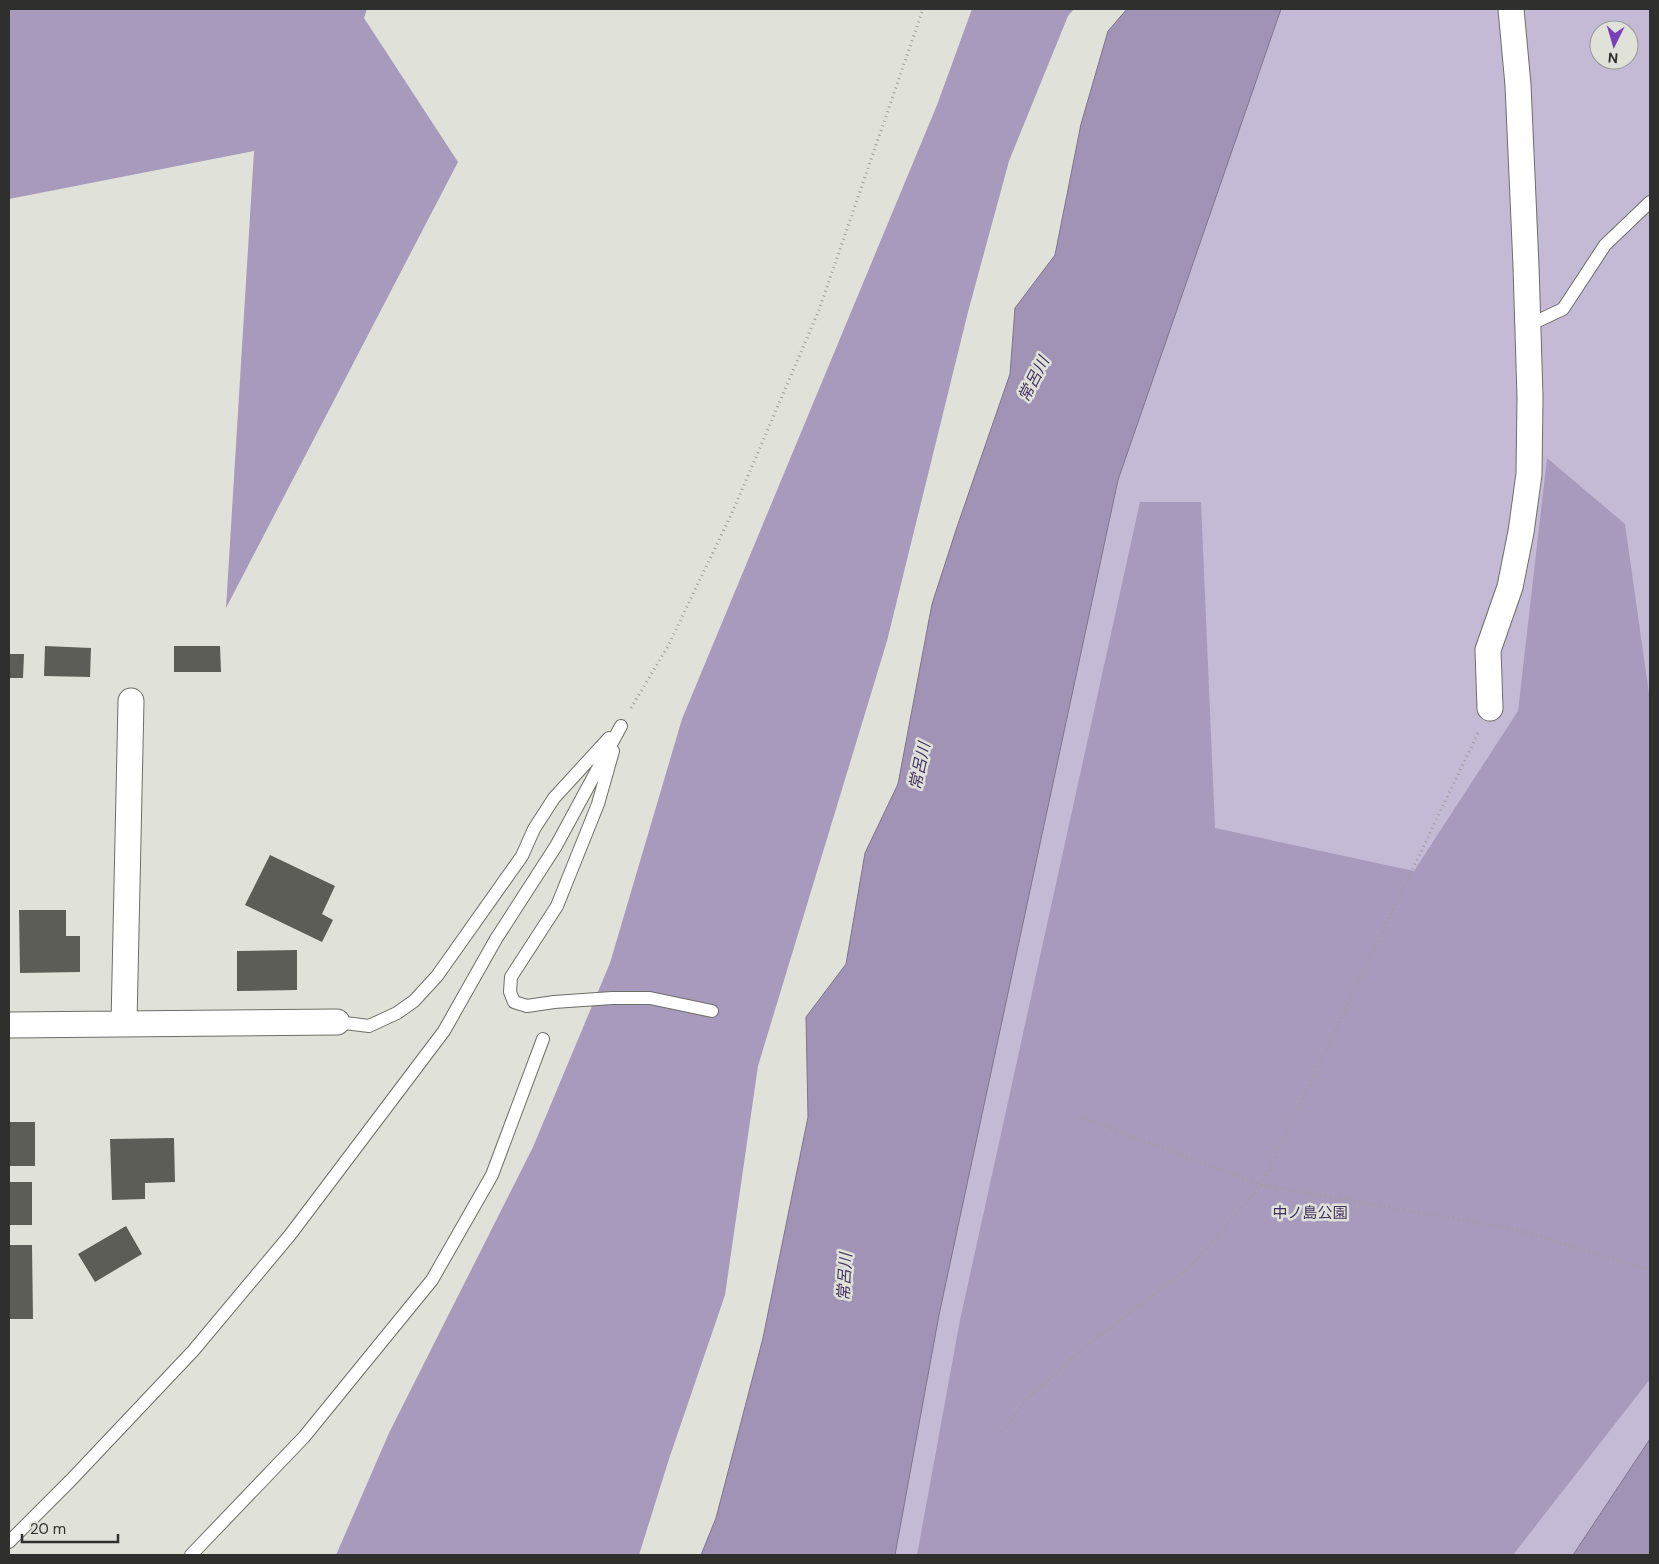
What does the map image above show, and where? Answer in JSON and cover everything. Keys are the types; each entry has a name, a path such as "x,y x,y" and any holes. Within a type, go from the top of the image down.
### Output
{"street":[{"path":"1490,708 1488,650 1510,587 1521,532 1528,474 1530,397 1528,326 1518,95 1511,9"},
{"path":"124,1023 131,701"},
{"path":"9,1026 124,1023 337,1022"}],"lane":[{"path":"1528,326 1562,309 1604,245 1650,202"},
{"path":"621,726 598,804 557,906 511,977 510,992 514,1002 527,1006 602,998 650,998 712,1010"},
{"path":"337,1022 369,1026 397,1013 414,1001 437,976 522,856 534,829 554,798 621,726"},
{"path":"9,1542 71,1480 193,1351 290,1235 438,1039 496,939 556,846 621,726"},
{"path":"191,1555 304,1437 432,1280 492,1175 543,1039"}],"path":[{"path":"621,726 668,646 732,513 819,310 923,9"},
{"path":"1002,1432 1026,1400 1084,1347 1191,1266 1261,1185 1490,708"},
{"path":"1083,1118 1261,1185 1514,1230 1650,1270"}],"green space":[{"path":"9,9 367,9 364,18 458,162 226,608 254,151 9,199"},
{"path":"972,9 1074,9 1068,16 1009,161 968,312 887,641 758,1066 725,1295 669,1459 639,1555 336,1555 389,1433 533,1147 610,963 682,719 937,105"},
{"name":"中ノ島公園","path":"1281,9 1650,9 1650,1439 1573,1555 895,1555 939,1315 1118,480"},
{"path":"1547,458 1625,524 1650,701 1650,1379 1513,1555 917,1555 960,1320 1140,502 1201,502 1215,828 1414,871 1518,711"}],"water":[{"name":"常呂川","path":"1127,9 1281,9 1118,480 939,1315 895,1555 701,1555 716,1518 763,1338 808,1117 806,1017 846,964 865,853 898,784 932,604 1010,374 1015,308 1055,255 1081,124 1108,31"},
{"path":"1650,1439 1650,1555 1573,1555"}],"building":[{"path":"45,646 91,648 90,677 44,676"},
{"path":"174,646 220,646 221,672 174,672"},
{"path":"9,654 24,654 23,678 9,678"},
{"path":"270,855 335,886 322,914 333,920 322,942 245,905"},
{"path":"19,910 66,910 66,936 80,936 80,972 20,973"},
{"path":"297,950 297,990 237,991 237,951"},
{"path":"9,1122 35,1122 35,1166 9,1166"},
{"path":"174,1138 175,1182 145,1183 145,1199 112,1200 110,1139"},
{"path":"9,1182 32,1182 32,1225 9,1225"},
{"path":"126,1226 142,1254 95,1282 78,1254"},
{"path":"9,1245 32,1245 33,1319 9,1319"}]}
